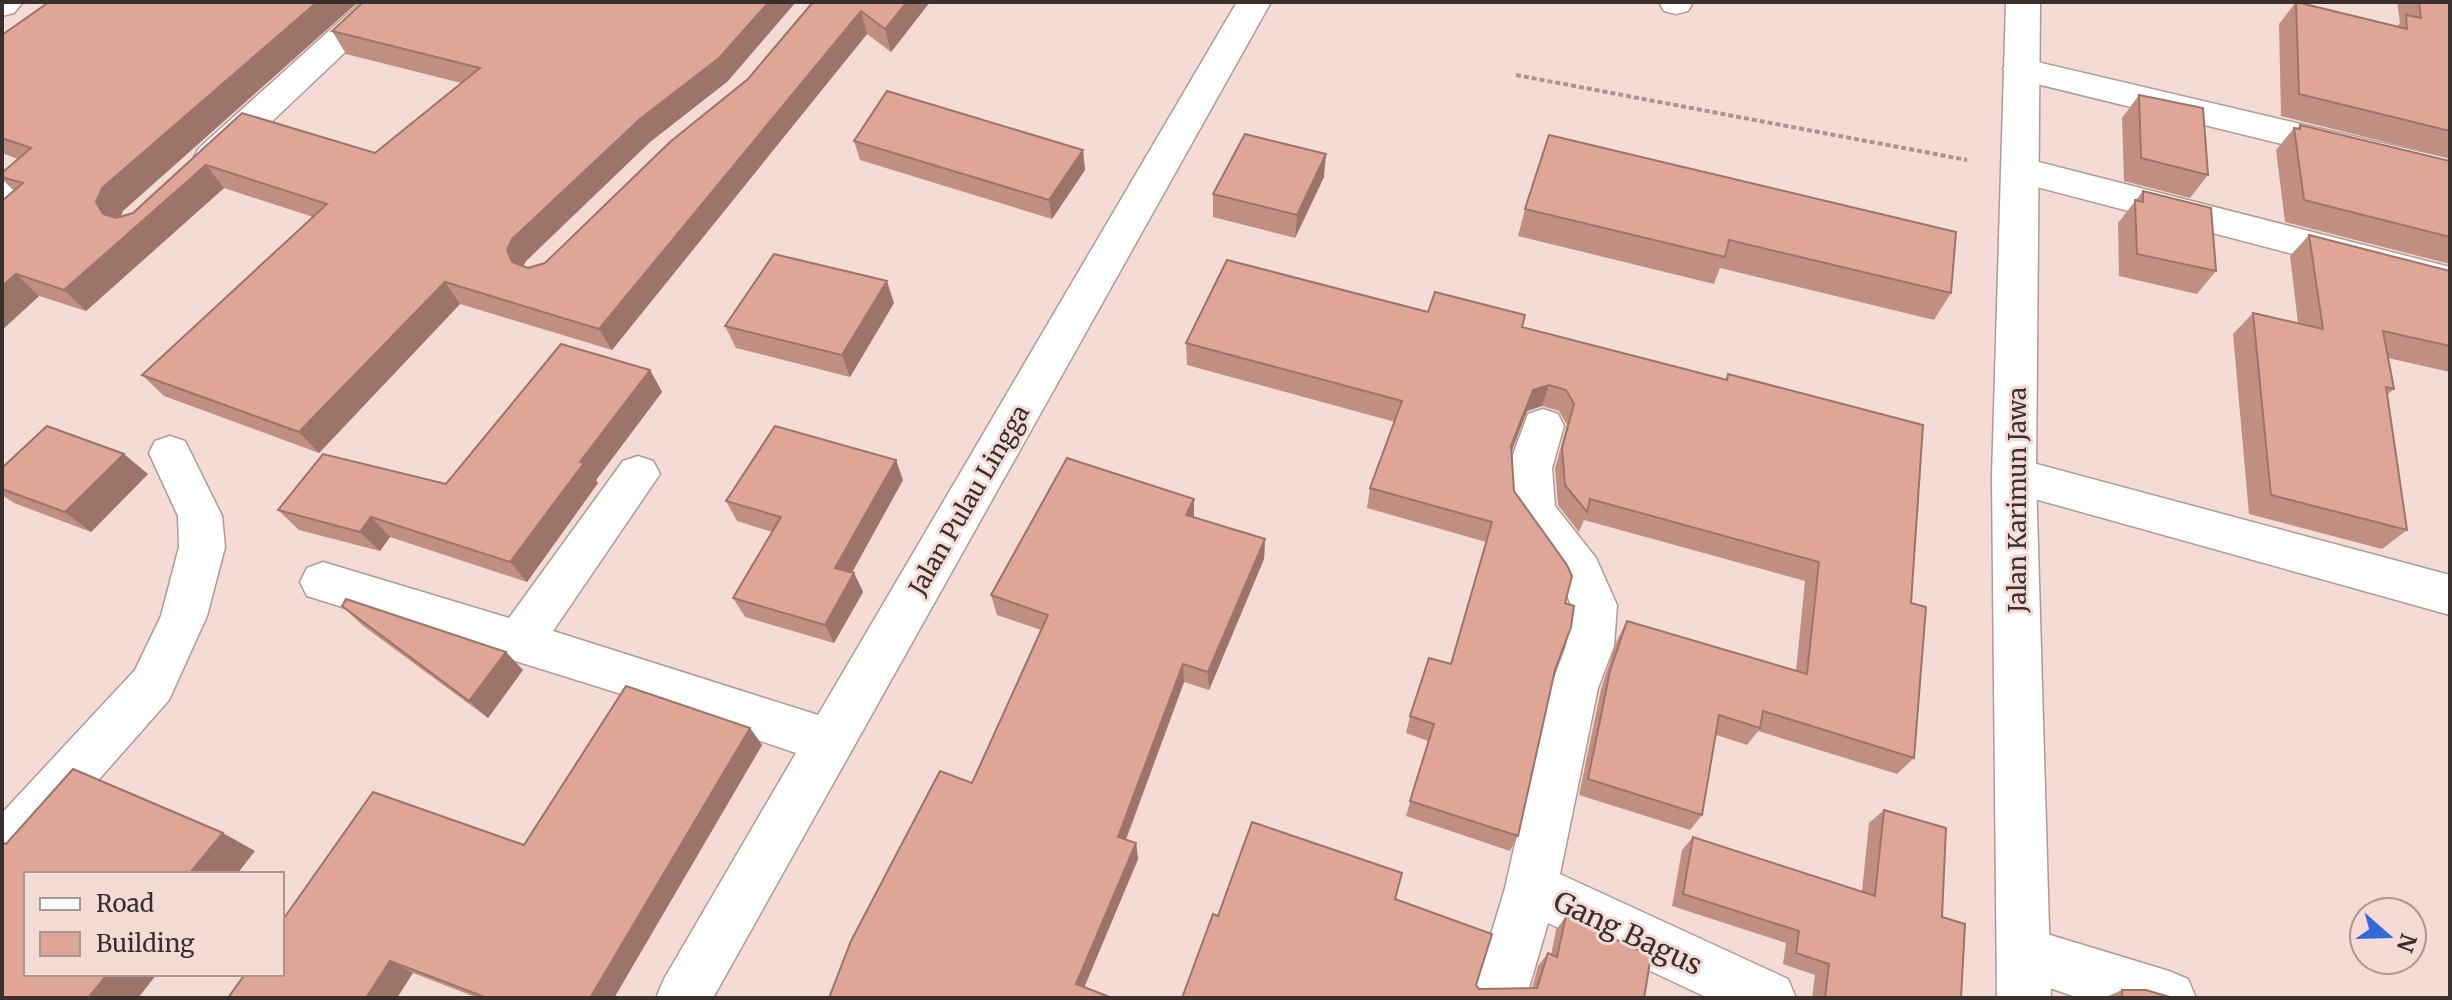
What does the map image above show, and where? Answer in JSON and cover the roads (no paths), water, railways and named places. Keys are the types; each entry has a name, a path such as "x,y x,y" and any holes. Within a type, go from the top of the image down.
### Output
{"street":[{"path":"185,181 381,2"},
{"name":"Jalan Pulau Lingga","path":"683,998 1254,2"},
{"name":"Jalan Karimun Jawa","path":"2023,2 2014,476 2024,976"},
{"path":"2020,69 2450,172"},
{"path":"2019,170 2450,281"},
{"path":"1499,998 1531,888 1574,688 1590,646 1594,605 1580,572 1533,511 1530,468 1543,426"},
{"path":"2,851 152,685 184,616 202,547 200,516 170,453"},
{"path":"519,642 638,474"},
{"path":"2014,476 2450,595"},
{"path":"323,582 830,742"},
{"name":"Gang Bagus","path":"1531,888 1769,998"},
{"path":"2024,976 2169,998"}]}
